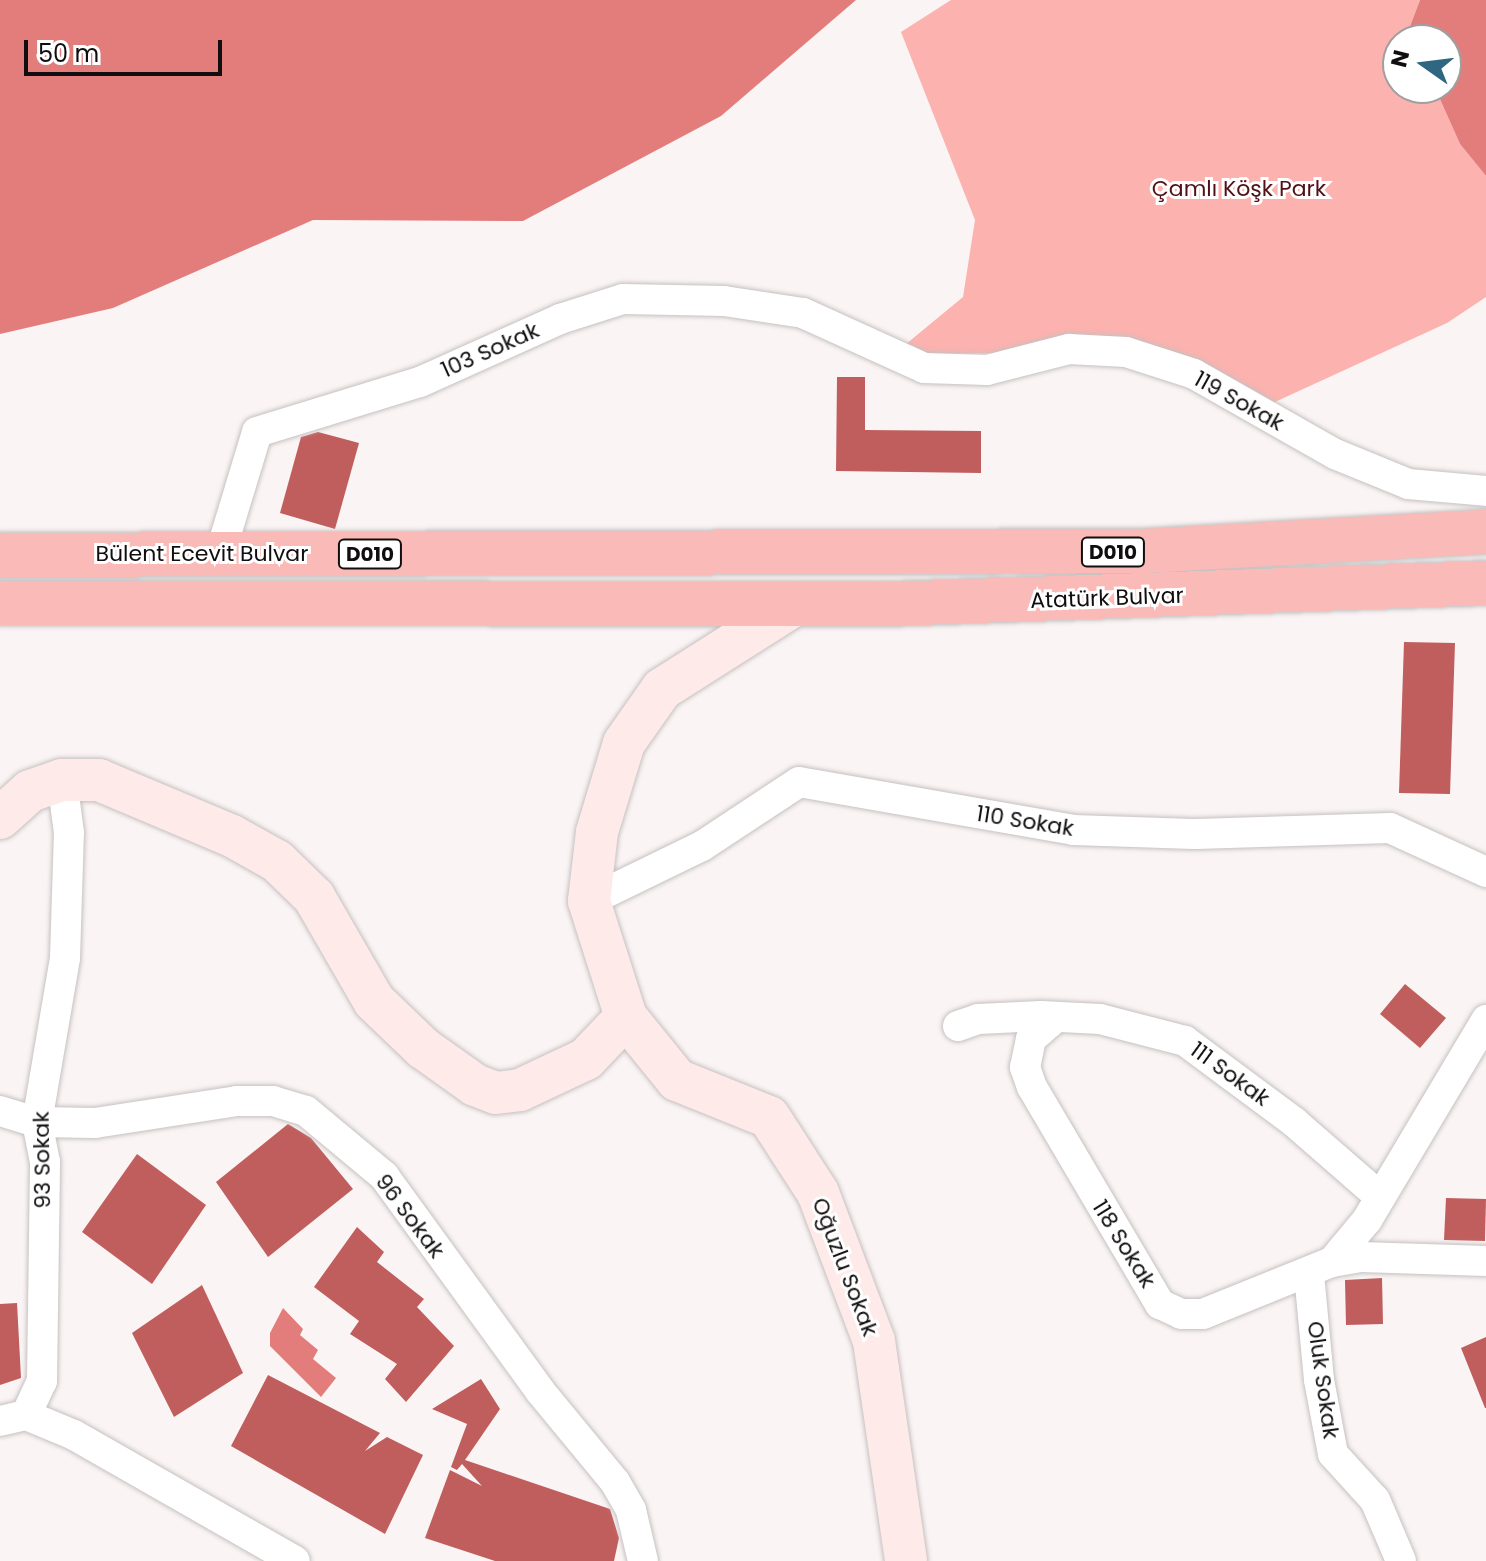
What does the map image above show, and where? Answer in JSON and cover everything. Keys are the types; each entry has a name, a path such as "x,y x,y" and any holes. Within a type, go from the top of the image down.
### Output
{"highway":[{"name":"Atatürk Bulvar","path":"740,552 1143,551 1486,532"},
{"name":"Bülent Ecevit Bulvar","path":"0,555 740,552"},
{"name":"Atatürk Bulvar","path":"0,603 796,604 1486,583"}],"main road":[{"path":"0,818 30,791 62,780 99,780 232,836 277,861 314,897 374,1001 423,1048 475,1085 496,1093 553,1077 586,1059 626,1017 589,901 597,832 624,743 641,713 662,689 796,604"},
{"name":"Oğuzlu Sokak","path":"626,1017 677,1080 769,1117 818,1193 874,1341 906,1561"}],"street":[{"name":"103 Sokak","path":"220,554 257,432 420,382 560,319 623,299 724,301 803,313 848,337"},
{"name":"119 Sokak","path":"848,337 924,368 947,370 987,370 1069,349 1126,352 1194,374 1335,454 1408,484 1486,491"},
{"name":"93 Sokak","path":"13,1418 42,1381 45,1162 37,1122 65,958 69,833 62,780"},
{"name":"110 Sokak","path":"589,901 702,846 799,782 1073,830 1196,834 1390,828 1486,872"},
{"name":"111 Sokak","path":"958,1026 978,1019 1055,1018 1145,1027 1185,1041 1294,1122 1378,1195"},
{"name":"118 Sokak","path":"1055,1018 1031,1039 1025,1067 1032,1087 1160,1304 1181,1314 1203,1314 1321,1268 1361,1257 1486,1261"},
{"path":"1321,1268 1367,1220 1378,1195 1486,1020"},
{"name":"96 Sokak","path":"0,1111 37,1122 95,1123 237,1101 273,1101 306,1111 384,1176 540,1391 615,1482 631,1510 643,1561"},
{"name":"Oluk Sokak","path":"1321,1268 1319,1380 1333,1454 1375,1500 1401,1561"},
{"path":"13,1418 74,1435 295,1561"}],"green space":[{"name":"Çamlı Köşk Park","path":"951,0 1420,0 1411,24 1382,24 1382,104 1442,104 1460,144 1486,176 1486,297 1447,323 1255,411 1126,352 894,354 963,297 975,220 901,32"}],"shaded area":[{"path":"0,0 856,0 721,116 523,221 313,220 113,308 0,334"},
{"path":"1420,0 1486,0 1486,176 1460,144 1442,104 1462,104 1462,24 1411,24"},
{"path":"283,1308 303,1329 300,1335 318,1350 313,1359 336,1378 321,1397 270,1346 270,1333"}],"building":[{"path":"837,377 865,377 865,430 981,431 981,473 836,471"},
{"path":"318,432 359,443 335,529 280,513 301,437"},
{"path":"1404,642 1455,643 1450,794 1399,793"},
{"path":"1405,984 1446,1018 1420,1048 1380,1014"},
{"path":"288,1124 311,1138 353,1189 268,1257 216,1182"},
{"path":"137,1154 206,1205 152,1284 82,1232"},
{"path":"1446,1198 1486,1199 1485,1241 1444,1240"},
{"path":"357,1227 384,1252 377,1262 424,1299 417,1307 454,1346 406,1402 385,1379 397,1364 350,1334 359,1321 314,1287"},
{"path":"1382,1278 1383,1324 1346,1325 1345,1280"},
{"path":"202,1285 243,1373 174,1417 132,1333"},
{"path":"17,1303 21,1378 0,1385 0,1304"},
{"path":"1486,1337 1486,1408 1485,1408 1461,1348"},
{"path":"268,1375 380,1433 365,1451 387,1437 423,1455 385,1534 231,1446"},
{"path":"481,1379 500,1409 465,1460 610,1509 619,1538 614,1561 495,1561 425,1538 450,1470 482,1486 462,1464 457,1470 451,1467 467,1424 432,1409"}]}
